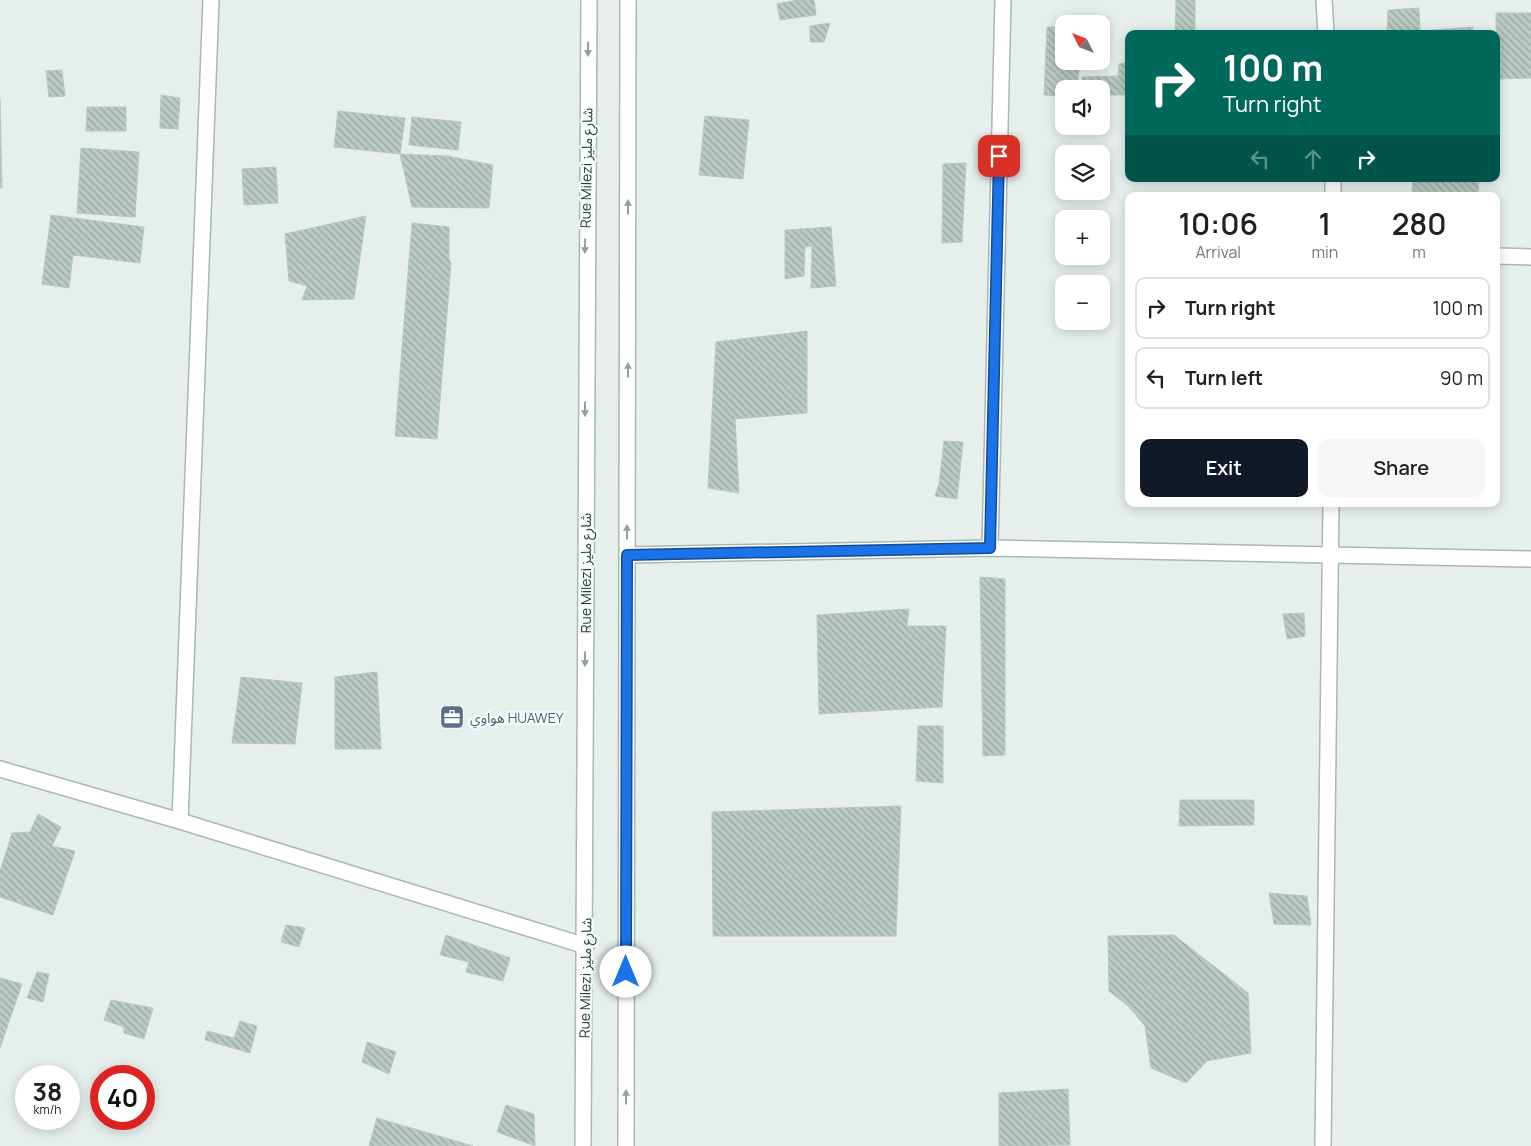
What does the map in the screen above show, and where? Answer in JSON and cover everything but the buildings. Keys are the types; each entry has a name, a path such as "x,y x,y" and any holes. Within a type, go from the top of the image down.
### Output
{"street":[{"path":"180,821 211,0"},
{"name":"Rue Milezi شارع مليز","path":"583,1146 586,946 585,261 589,0"},
{"path":"626,1146 628,0"},
{"path":"990,548 1003,0"},
{"path":"1324,0 1326,30"},
{"path":"1500,256 1531,256"},
{"path":"1323,1146 1331,507"},
{"path":"627,555 990,548 1531,559"},
{"path":"0,769 180,821 586,946"}],"place":[{"name":"هواوي HUAWEY","path":"452,717"}],"route":[{"path":"626,972 627,555 990,548 999,156"}]}
